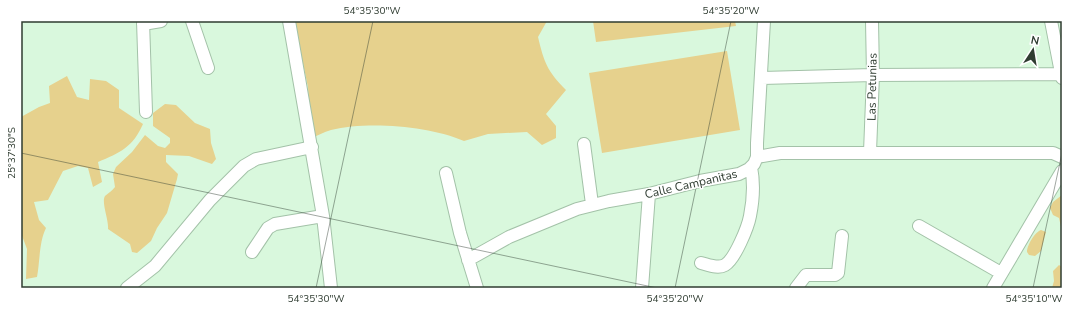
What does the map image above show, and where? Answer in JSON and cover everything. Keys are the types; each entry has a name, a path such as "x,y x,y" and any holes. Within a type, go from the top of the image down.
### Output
{"street":[{"path":"146,112 143,23 161,21"},
{"path":"192,21 208,68"},
{"path":"289,21 323,216 331,288"},
{"path":"701,263 719,267 726,264 734,256 750,217 762,78 764,21"},
{"name":"Las Petunias","path":"870,152 873,75 872,21"},
{"path":"762,78 873,75 1062,76 1051,21"},
{"path":"584,144 592,204"},
{"path":"127,288 155,266 210,200 244,166 256,159 312,147"},
{"name":"Calle Campanitas","path":"468,260 532,226 592,204 649,194 700,181 739,174 754,162 780,153 1053,153 1062,157"},
{"path":"993,288 1062,172"},
{"path":"446,173 468,260 477,288"},
{"path":"642,288 649,194"},
{"path":"252,252 268,228 275,224 323,216"},
{"path":"919,226 1001,273"},
{"path":"796,288 806,275 835,275 838,273 842,236"}],"shaded area":[{"path":"294,21 547,21 538,37 540,46 547,66 554,77 566,90 546,114 556,126 556,138 542,145 527,132 488,134 464,141 434,132 398,126 362,126 331,130 311,138 308,87"},
{"path":"593,21 735,21 736,26 596,42"},
{"path":"727,51 740,130 602,153 589,73"},
{"path":"67,76 77,97 89,100 90,79 106,81 119,90 119,108 143,124 130,144 113,156 98,162 102,182 93,187 88,168 78,166 63,171 48,200 34,202 39,220 46,228 41,245 37,277 26,279 27,249 21,233 21,117 50,103 49,86"},
{"path":"165,104 176,105 195,123 210,129 211,143 216,159 212,164 189,156 166,155 166,162 178,174 167,213 157,228 151,241 137,253 132,252 130,244 108,229 104,199 105,196 115,187 113,174 116,167 132,152 145,135 158,146 165,148 170,143 170,138 153,126 153,113"},
{"path":"1062,195 1062,231 1059,218 1053,215 1050,208 1053,202"},
{"path":"1041,230 1046,232 1041,251 1035,256 1029,255 1027,249 1030,242 1036,233"},
{"path":"1059,265 1062,267 1062,288 1052,288 1054,281 1053,271"}]}
